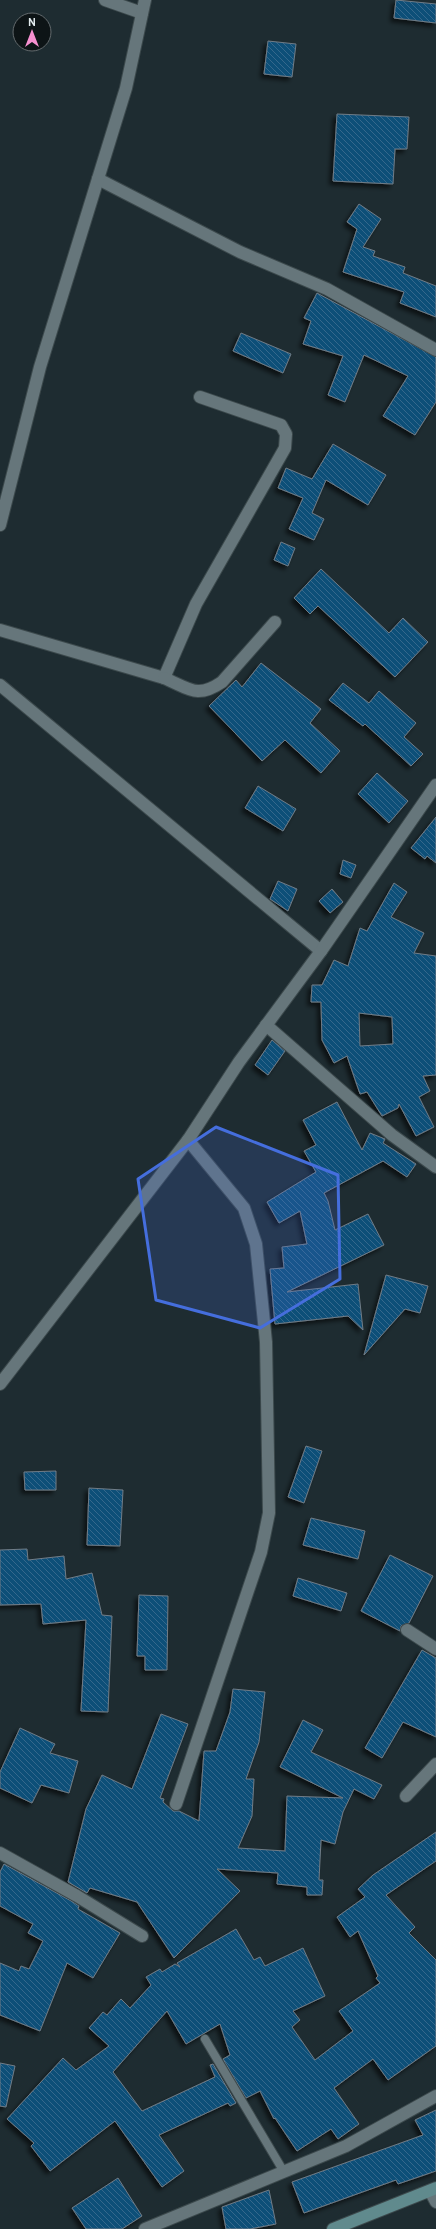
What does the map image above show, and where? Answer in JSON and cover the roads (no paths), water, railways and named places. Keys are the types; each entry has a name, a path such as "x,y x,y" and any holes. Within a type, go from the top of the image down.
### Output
{"main road":[{"path":"334,2229 433,2190"}],"street":[{"path":"105,0 142,13"},
{"path":"0,525 40,367 126,88 145,0"},
{"path":"98,179 240,252 327,290 436,350"},
{"path":"164,678 196,604 285,448 286,434 281,425 200,397"},
{"path":"0,630 164,678 200,692 212,689 222,682 275,622"},
{"path":"0,700 2,686"},
{"path":"2,686 321,951"},
{"path":"0,1384 188,1140 239,1062 321,951 436,786"},
{"path":"266,1025 392,1135 436,1167"},
{"path":"176,1804 260,1552 269,1513 266,1342 256,1244 244,1208 188,1140"},
{"path":"407,1630 436,1649"},
{"path":"406,1796 436,1764"},
{"path":"0,1853 77,1896 142,1936"},
{"path":"145,2229 346,2146 436,2096"},
{"path":"433,2190 436,2202"}],"lane":[{"path":"205,2039 284,2172"}]}
